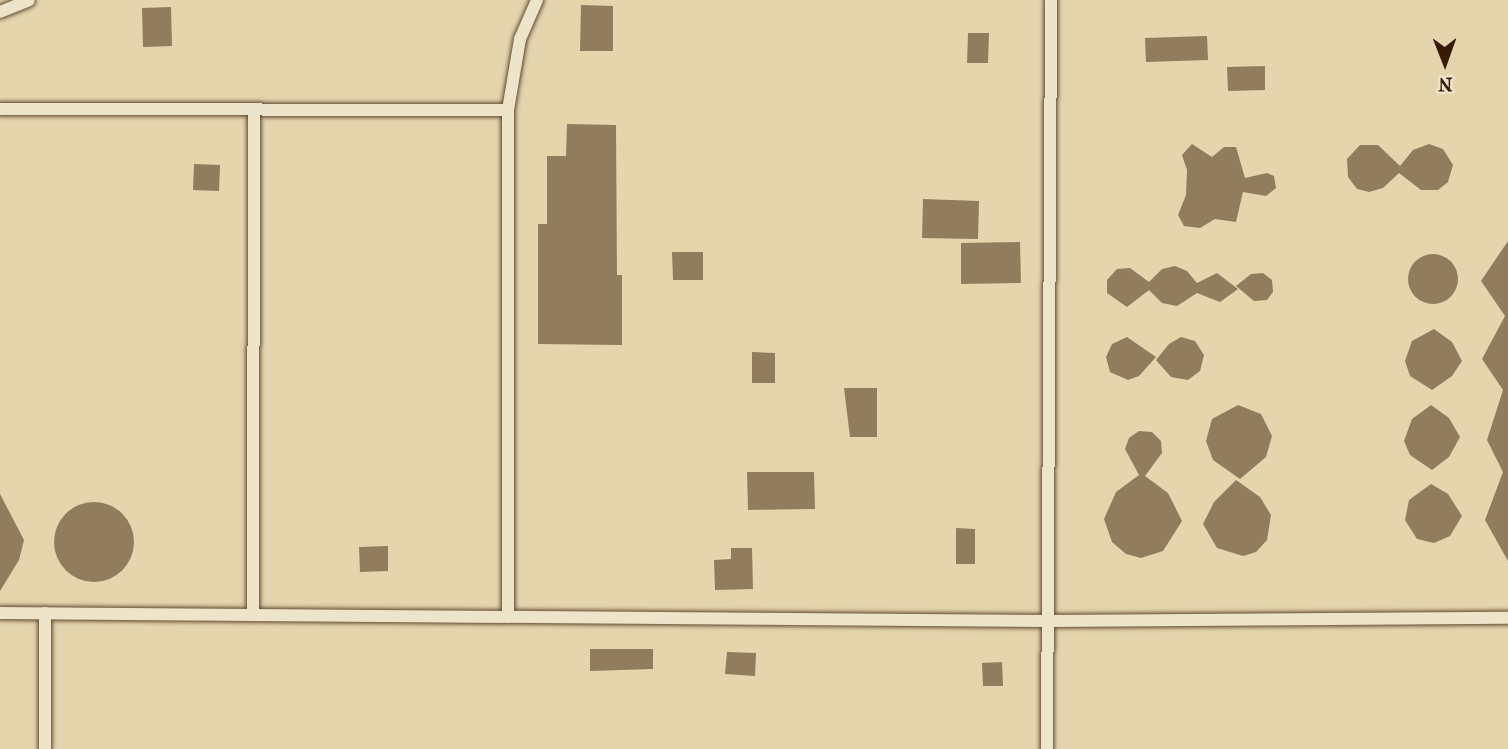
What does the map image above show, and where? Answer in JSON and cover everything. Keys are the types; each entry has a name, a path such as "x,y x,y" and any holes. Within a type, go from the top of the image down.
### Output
{"lane":[{"path":"0,12 29,0"},
{"path":"508,617 508,110 520,38 537,0"},
{"path":"1047,749 1051,0"},
{"path":"0,109 508,110"},
{"path":"253,615 254,110"},
{"path":"0,613 1048,621 1508,618"},
{"path":"45,613 45,749"}],"building":[{"path":"581,5 613,6 613,51 580,51"},
{"path":"171,7 172,46 143,47 142,8"},
{"path":"968,33 989,33 988,63 967,63"},
{"path":"1207,36 1208,60 1146,62 1145,38"},
{"path":"1265,66 1265,90 1228,91 1227,67"},
{"path":"567,124 616,125 617,275 622,275 622,345 538,344 538,224 547,224 547,156 566,156"},
{"path":"1192,144 1212,157 1224,147 1236,147 1245,178 1267,173 1274,176 1276,188 1266,196 1243,192 1236,222 1215,219 1200,228 1184,226 1178,215 1186,195 1187,170 1182,155"},
{"path":"1429,144 1443,149 1453,165 1448,182 1438,190 1421,190 1399,173 1383,188 1369,192 1357,189 1348,177 1347,159 1360,145 1378,145 1400,166 1413,150"},
{"path":"194,164 220,165 219,191 193,190"},
{"path":"923,199 979,201 978,239 922,238"},
{"path":"1508,241 1508,561 1485,520 1503,472 1487,440 1503,390 1482,359 1505,316 1481,281"},
{"path":"1020,242 1021,283 961,284 961,243"},
{"path":"672,252 703,252 703,280 673,280"},
{"path":"1433,254 1451,261 1458,279 1451,297 1433,304 1415,297 1408,279 1415,261"},
{"path":"1175,266 1187,271 1197,283 1217,273 1238,289 1220,302 1197,293 1177,306 1162,303 1149,290 1127,307 1107,293 1107,280 1117,269 1130,268 1149,282 1162,269"},
{"path":"1263,273 1272,280 1273,292 1267,300 1254,301 1236,286 1251,274"},
{"path":"1434,329 1452,342 1462,361 1452,376 1432,390 1410,376 1405,361 1412,341"},
{"path":"1127,337 1156,357 1139,376 1128,380 1110,372 1106,357 1112,344"},
{"path":"1181,337 1195,341 1204,355 1200,371 1188,380 1171,377 1156,360 1169,344"},
{"path":"752,352 775,353 775,383 752,383"},
{"path":"844,388 877,388 877,437 850,437"},
{"path":"1238,405 1261,414 1272,436 1266,457 1240,479 1213,460 1206,441 1212,419"},
{"path":"1431,405 1449,418 1460,437 1449,457 1432,470 1410,455 1404,441 1412,419"},
{"path":"1139,431 1152,432 1161,441 1162,453 1145,476 1168,493 1182,521 1163,551 1141,558 1126,554 1112,542 1104,519 1116,492 1139,475 1125,449 1129,438"},
{"path":"747,472 814,472 815,509 748,510"},
{"path":"1236,480 1260,497 1271,515 1267,540 1256,552 1243,556 1217,548 1203,524 1214,502"},
{"path":"1431,484 1448,494 1462,516 1450,536 1434,543 1417,539 1405,520 1409,500"},
{"path":"0,494 24,540 19,560 0,591"},
{"path":"94,502 109,505 122,514 131,527 134,542 131,557 122,570 109,579 94,582 79,579 66,570 57,557 54,542 57,527 66,514 79,505"},
{"path":"956,528 975,529 975,564 956,564"},
{"path":"388,546 388,571 360,572 359,547"},
{"path":"731,548 752,548 753,589 715,590 714,560 731,559"},
{"path":"590,649 653,649 653,669 590,671"},
{"path":"727,652 756,653 755,676 725,674"},
{"path":"1002,662 1003,686 983,686 982,663"}]}
